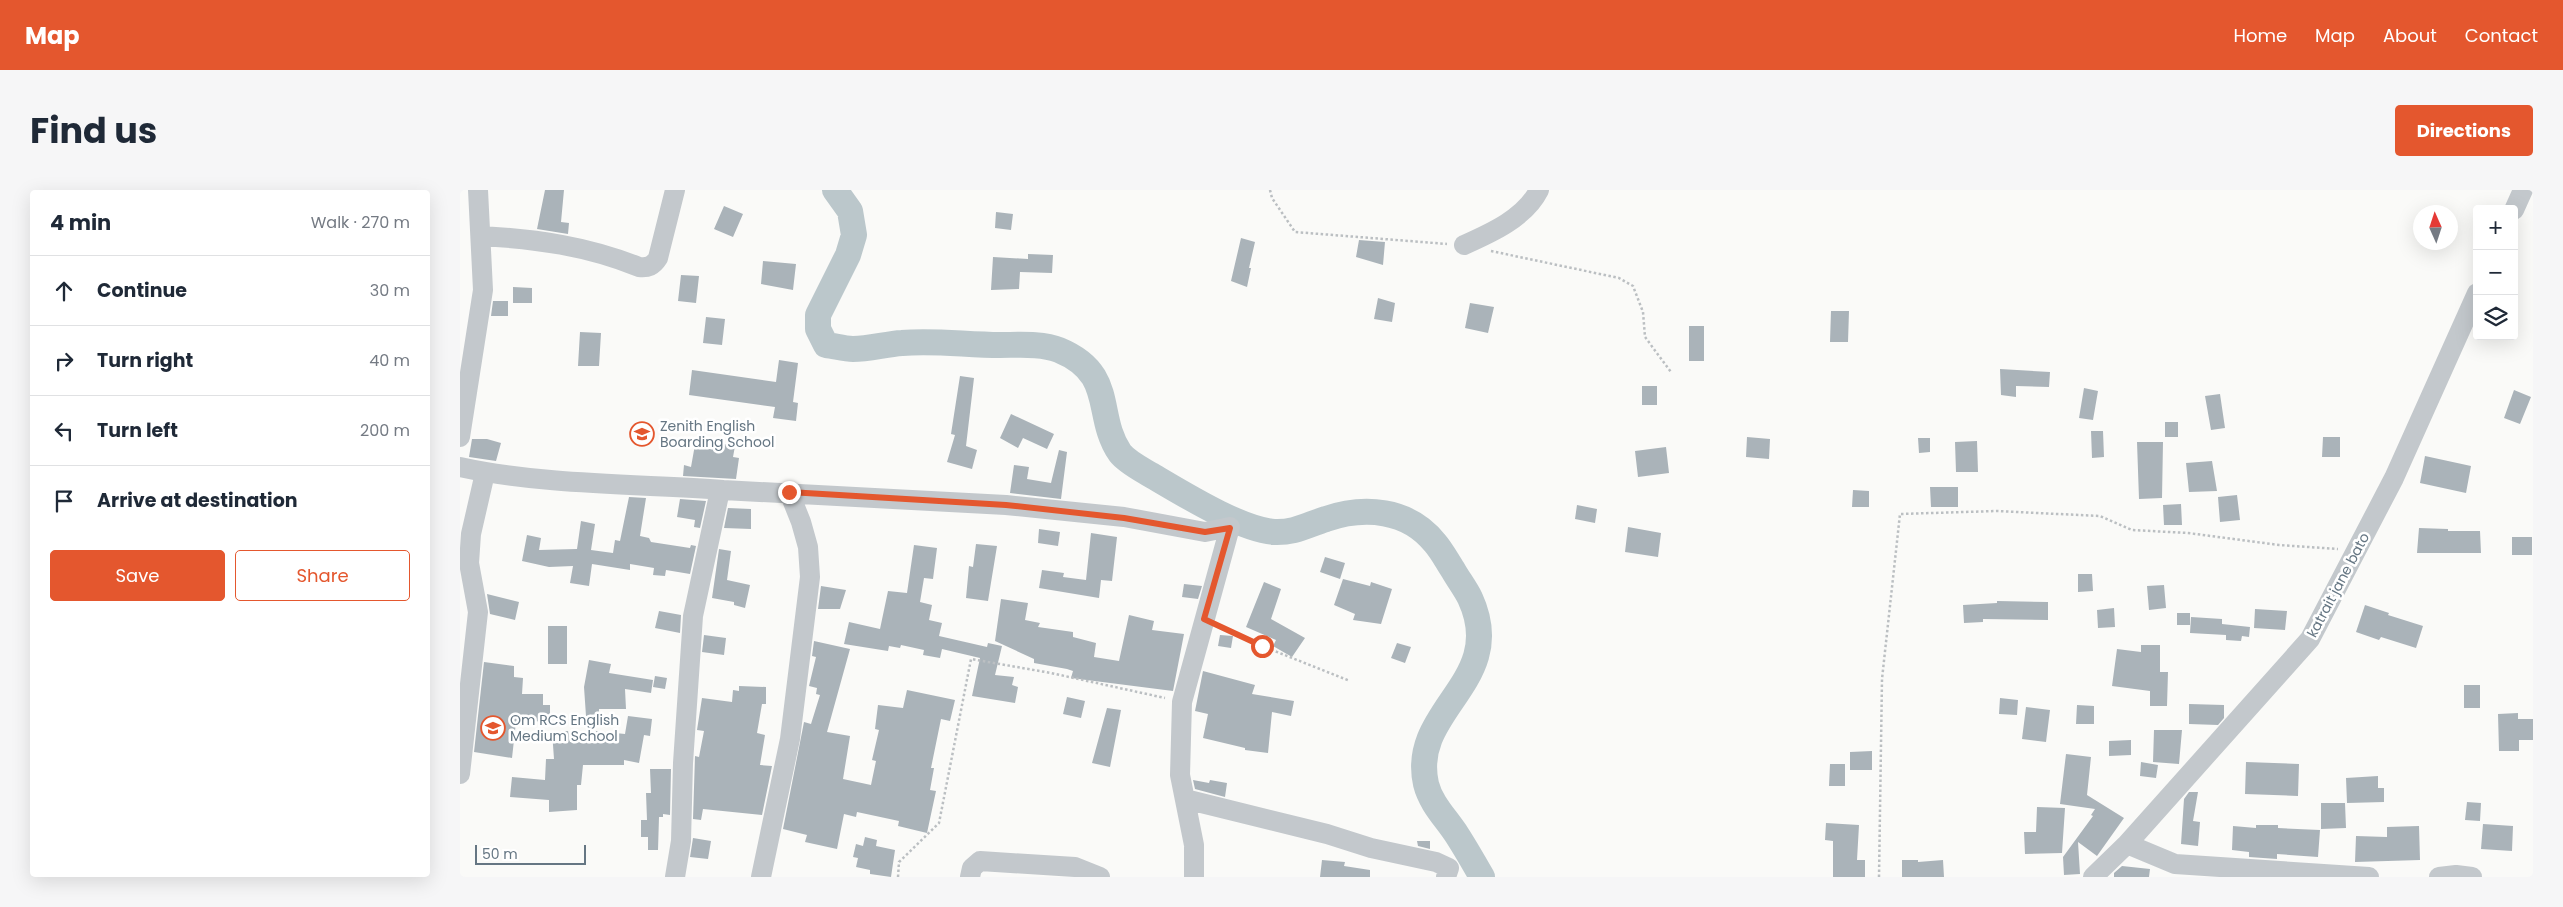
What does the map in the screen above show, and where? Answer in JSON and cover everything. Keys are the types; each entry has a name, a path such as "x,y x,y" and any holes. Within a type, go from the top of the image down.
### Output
{"street":[{"path":"460,438 483,290 478,190"},
{"path":"481,236 535,239 576,246 639,267 648,268 658,258 675,190"},
{"path":"1464,246 1516,217 1535,198 1539,190"},
{"path":"2516,205 2523,190"},
{"name":"katrait jane bato","path":"2093,877 2127,844 2310,639 2394,478 2477,295"},
{"path":"460,467 485,472 723,490 1006,505 1124,518 1205,532 1230,528 1182,702 1180,775 1194,845 1194,877"},
{"path":"460,774 478,612 469,563 470,534 485,472"},
{"path":"675,877 681,841 683,763 694,616 719,495 723,490"},
{"path":"761,877 790,739 810,577 808,547 801,522 789,492"},
{"path":"1185,799 1327,834 1371,848 1436,862 1449,868 1446,877"},
{"path":"2127,844 2174,864 2369,877"},
{"path":"970,877 972,868 980,861 1075,867 1100,877"},
{"path":"2439,877 2456,875 2472,877"}],"path":[{"path":"1270,190 1272,198 1295,232 1464,246 1619,278 1632,286 1643,312 1645,337 1672,372"},
{"path":"1879,877 1882,679 1895,580 1900,514 1996,511 2100,516 2132,530 2188,533 2279,546 2356,550"},
{"path":"1204,619 1262,646 1350,681"},
{"path":"898,877 899,862 939,823 971,659 1051,673 1182,702"}],"building":[{"path":"545,190 564,190 561,222 569,223 568,234 537,229"},
{"path":"724,206 743,214 733,237 714,229"},
{"path":"996,212 1013,214 1011,230 995,228"},
{"path":"1241,238 1255,242 1247,287 1231,281"},
{"path":"1359,240 1385,242 1383,265 1356,257"},
{"path":"1028,254 1053,255 1052,273 1020,272 1019,289 991,290 993,257 1028,259"},
{"path":"763,261 796,264 793,290 761,284"},
{"path":"681,275 699,276 696,303 678,301"},
{"path":"513,287 532,288 532,303 513,303"},
{"path":"1378,298 1395,303 1392,322 1374,319"},
{"path":"493,301 508,301 508,316 491,316"},
{"path":"1470,303 1494,307 1488,333 1465,328"},
{"path":"1831,311 1849,311 1848,342 1830,342"},
{"path":"706,317 725,319 722,345 703,343"},
{"path":"1689,326 1704,326 1704,361 1689,361"},
{"path":"580,332 601,333 599,366 578,366"},
{"path":"779,360 798,363 793,402 798,403 796,421 773,418 775,407 689,395 692,370 776,382"},
{"path":"2000,369 2050,372 2049,387 2016,386 2016,397 2001,395"},
{"path":"960,376 974,378 966,446 977,450 972,469 947,462 955,435 951,434"},
{"path":"1642,386 1657,386 1657,405 1642,405"},
{"path":"2084,388 2098,391 2093,420 2079,418"},
{"path":"2514,390 2531,397 2520,424 2504,418"},
{"path":"2220,394 2225,428 2211,430 2205,396"},
{"path":"1011,414 1054,434 1047,449 1023,438 1018,448 1000,438"},
{"path":"2165,422 2178,422 2178,437 2165,437"},
{"path":"2091,431 2103,431 2104,457 2092,458"},
{"path":"1747,437 1770,439 1769,459 1746,457"},
{"path":"2323,437 2340,437 2340,457 2322,457"},
{"path":"1918,438 1930,438 1930,452 1919,453"},
{"path":"472,439 487,439 501,443 496,461 469,457"},
{"path":"696,439 735,446 733,457 739,458 736,479 683,476 684,465 691,467"},
{"path":"1977,441 1978,472 1956,472 1955,442"},
{"path":"2137,442 2163,442 2162,498 2139,499"},
{"path":"1666,447 1669,473 1638,477 1635,451"},
{"path":"1059,450 1067,452 1061,499 1010,493 1014,465 1029,467 1027,479 1051,483"},
{"path":"2425,456 2471,466 2466,493 2420,483"},
{"path":"2212,461 2217,491 2189,492 2186,463"},
{"path":"1930,487 1958,487 1958,507 1931,507"},
{"path":"1853,490 1869,491 1869,507 1852,507"},
{"path":"2237,495 2240,520 2220,522 2218,497"},
{"path":"629,497 646,498 640,536 649,538 651,542 690,548 691,545 696,546 690,574 666,570 665,576 653,575 654,568 630,564 630,570 592,564 589,586 570,583 573,566 549,567 522,561 527,535 541,538 539,550 577,549 581,521 595,524 591,550 613,553 615,540 620,541"},
{"path":"680,499 706,501 700,528 694,527 695,520 677,517"},
{"path":"2181,504 2182,525 2164,525 2163,505"},
{"path":"1577,505 1597,509 1595,523 1575,519"},
{"path":"728,508 751,509 751,529 724,528"},
{"path":"1628,527 1661,533 1658,557 1625,552"},
{"path":"2419,528 2448,529 2448,531 2480,531 2481,553 2417,553"},
{"path":"1039,529 1060,532 1058,546 1038,543"},
{"path":"1091,533 1117,537 1112,581 1101,580 1099,598 1039,588 1042,570 1064,573 1063,577 1086,580"},
{"path":"2512,537 2532,537 2532,555 2512,555"},
{"path":"976,544 997,546 988,601 966,598 969,566 973,567"},
{"path":"914,545 937,548 933,579 924,578 920,602 932,605 929,620 942,623 939,636 987,647 988,643 1002,646 995,675 1014,677 1012,685 1018,687 1015,703 972,696 980,658 942,649 940,658 923,655 924,650 901,645 900,648 889,646 888,651 844,644 849,622 880,629 888,591 907,593"},
{"path":"719,549 731,551 727,580 750,585 745,608 734,605 734,602 712,598"},
{"path":"1325,557 1345,563 1340,579 1320,572"},
{"path":"2078,574 2092,574 2093,591 2078,592"},
{"path":"1343,579 1370,586 1371,582 1392,589 1381,624 1353,620 1355,614 1334,605"},
{"path":"1264,582 1281,589 1271,619 1305,638 1292,657 1273,646 1276,640 1246,627"},
{"path":"1184,584 1202,586 1198,599 1182,597"},
{"path":"2164,585 2166,608 2149,610 2147,586"},
{"path":"821,586 846,590 840,609 818,609"},
{"path":"487,594 519,602 515,620 490,614"},
{"path":"1001,599 1028,603 1025,620 1040,623 1038,627 1073,632 1073,637 1096,643 1094,657 1119,661 1129,615 1154,621 1152,630 1184,634 1173,691 1071,678 1073,671 1034,663 1034,659 995,641"},
{"path":"1997,601 2048,602 2048,620 1983,619 1983,622 1964,623 1963,605 1997,603"},
{"path":"2365,605 2389,613 2388,615 2423,626 2416,648 2381,637 2379,640 2356,632"},
{"path":"2114,608 2115,627 2098,628 2097,610"},
{"path":"2255,609 2287,611 2285,630 2254,628"},
{"path":"659,611 681,615 680,633 655,628"},
{"path":"2177,613 2190,613 2190,625 2177,625"},
{"path":"2191,617 2222,619 2222,624 2250,627 2249,637 2242,636 2241,641 2226,640 2226,635 2190,633"},
{"path":"548,626 567,626 567,664 548,664"},
{"path":"704,635 726,638 724,655 702,652"},
{"path":"1220,635 1233,636 1231,648 1218,646"},
{"path":"814,641 850,649 827,732 850,736 843,779 871,785 876,761 872,760 879,730 875,729 878,705 903,708 907,690 955,700 950,721 941,719 931,768 934,768 930,790 936,791 927,833 898,826 899,821 857,812 856,817 844,814 837,849 805,842 807,835 783,829 804,722 811,724 820,695 816,694 817,688 809,686 816,657 812,656"},
{"path":"1397,643 1411,647 1405,663 1391,658"},
{"path":"2141,645 2160,645 2160,672 2168,672 2167,706 2150,706 2150,691 2112,686 2117,649 2141,652"},
{"path":"589,660 611,664 609,673 653,680 651,693 625,689 626,709 599,709 599,716 586,716 584,687"},
{"path":"484,662 514,666 514,677 523,678 522,694 543,694 543,705 550,705 550,721 516,722 512,758 474,752"},
{"path":"1203,671 1255,685 1252,694 1294,701 1291,716 1272,712 1268,753 1245,750 1245,748 1203,738 1208,714 1195,711"},
{"path":"655,676 667,678 665,689 653,687"},
{"path":"2464,685 2480,685 2480,708 2464,708"},
{"path":"739,686 766,687 766,704 762,704 757,733 765,735 760,765 772,766 762,815 703,809 701,820 693,819 695,756 699,757 704,731 697,730 702,698 732,702 733,690 739,691"},
{"path":"1067,697 1085,701 1081,718 1063,714"},
{"path":"2000,698 2018,700 2017,715 1999,714"},
{"path":"2189,704 2224,705 2224,718 2218,725 2189,724"},
{"path":"2077,705 2094,706 2094,724 2076,724"},
{"path":"2026,707 2050,710 2046,742 2022,739"},
{"path":"1107,708 1121,710 1110,767 1092,763"},
{"path":"2518,713 2518,719 2533,719 2533,740 2519,740 2519,751 2499,751 2498,714"},
{"path":"628,716 652,719 650,736 644,735 639,763 624,760 624,765 583,765 581,785 577,785 577,810 549,812 549,800 510,797 512,777 545,780 546,759 554,759 552,731 568,731 570,742 594,741 596,731 625,734"},
{"path":"2154,730 2182,730 2179,764 2153,762"},
{"path":"2131,740 2131,755 2109,756 2109,741"},
{"path":"1872,751 1872,770 1850,770 1850,752"},
{"path":"2066,754 2091,757 2087,795 2124,818 2097,856 2078,842 2080,874 2064,875 2063,857 2093,816 2091,815 2095,809 2060,804"},
{"path":"2141,762 2158,765 2156,778 2140,776"},
{"path":"2246,762 2299,764 2298,796 2245,794"},
{"path":"1830,764 1845,764 1845,786 1829,786"},
{"path":"650,769 671,769 670,815 663,814 663,817 659,817 658,850 648,850 648,837 641,837 641,820 647,820 646,793 651,793"},
{"path":"2378,776 2378,788 2384,788 2384,802 2347,803 2346,778"},
{"path":"1193,780 1209,783 1210,780 1227,783 1225,797 1195,789"},
{"path":"2189,792 2198,792 2193,821 2200,822 2198,846 2181,844 2184,799"},
{"path":"2467,802 2481,803 2480,821 2465,820"},
{"path":"2321,803 2345,803 2346,828 2321,829"},
{"path":"2037,807 2065,808 2062,853 2025,854 2024,832 2036,832"},
{"path":"1826,823 1859,825 1857,860 1865,860 1865,877 1833,877 1833,841 1825,840"},
{"path":"2483,824 2513,826 2512,851 2481,849"},
{"path":"2256,825 2278,825 2278,828 2320,830 2318,857 2277,854 2277,859 2249,857 2249,852 2232,850 2233,826 2256,828"},
{"path":"2419,826 2420,860 2355,862 2356,836 2387,837 2387,827"},
{"path":"865,837 877,840 876,846 895,850 891,877 870,874 870,870 856,867 858,858 853,857 856,844 863,846"},
{"path":"693,838 711,841 708,859 690,857"},
{"path":"1417,841 1430,841 1430,849 1418,846"},
{"path":"1322,860 1345,862 1344,866 1370,870 1370,877 1320,877"},
{"path":"1902,860 1918,860 1918,862 1943,860 1944,877 1902,877"},
{"path":"2122,866 2150,869 2149,877 2114,877 2114,873"}],"waterway":[{"path":"835,190 850,211 854,235 848,255 818,315 818,329 826,345 853,349 926,342 1030,345 1045,346 1059,350 1077,360 1089,371 1097,383 1112,439 1120,453 1139,468 1211,509 1244,524 1274,532 1294,530 1355,512 1385,513 1412,523 1435,543 1470,598 1479,627 1477,652 1469,674 1431,735 1425,758 1426,784 1435,804 1457,835 1482,877"}],"place":[{"name":"Zenith English Boarding School","path":"642,434"},
{"name":"Om RCS English Medium School","path":"493,728"}],"route":[{"path":"789,492 1006,505 1124,518 1205,532 1230,528 1204,619 1262,646"}]}
